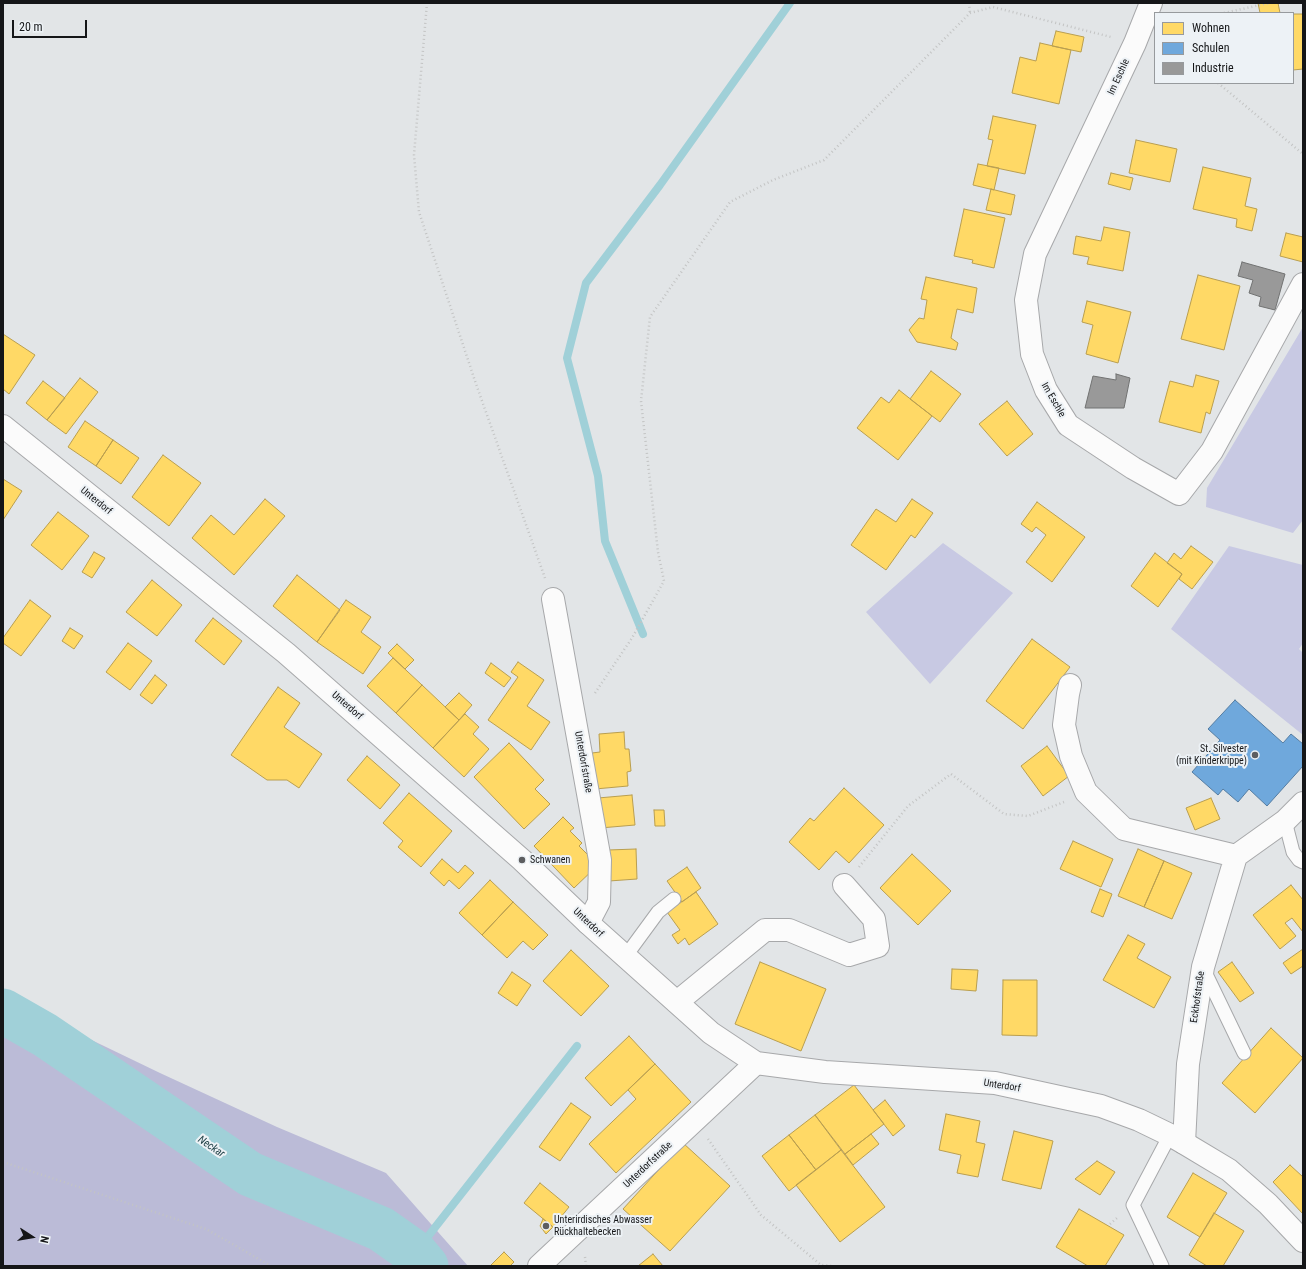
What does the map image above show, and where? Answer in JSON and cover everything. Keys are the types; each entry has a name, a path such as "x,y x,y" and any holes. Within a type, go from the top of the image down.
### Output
{"street":[{"name":"Im Eschle","path":"1151,3 1135,43 1035,254 1026,300 1032,354 1046,390 1068,425 1133,468 1179,494 1212,451 1303,284"},
{"name":"Unterdorf","path":"3,426 286,653 522,860 625,957 711,1033 756,1063 825,1072 995,1083 1101,1106 1139,1120 1177,1139 1229,1170 1268,1204 1303,1242"},
{"name":"Unterdorfstraße","path":"553,599 600,860 599,902 588,923"},
{"path":"1070,685 1064,725 1071,756 1086,792 1124,829 1236,856 1284,821 1303,803"},
{"name":"Eckhofstraße","path":"1177,1139 1202,967 1236,856"},
{"path":"677,1002 766,930 789,930 849,955 878,946 874,919 844,885"},
{"name":"Unterdorfstraße","path":"539,1266 756,1063"}],"lane":[{"path":"1284,821 1293,852 1299,860 1303,862"},
{"path":"625,957 658,912 674,898"},
{"path":"1202,967 1244,1053"},
{"path":"1162,1266 1133,1205 1177,1139"}],"path":[{"path":"426,3 414,155 419,212 476,384 553,599"},
{"path":"969,3 970,13"},
{"path":"1229,12 1269,3"},
{"path":"576,721 632,638 664,581 658,552 641,401 650,317 730,202 774,180 824,160 970,13 993,6 1135,43"},
{"path":"1219,84 1303,154"},
{"path":"844,885 908,806 951,774 1004,814 1028,816 1086,792"},
{"path":"695,1121 761,1215 821,1265 832,1266"},
{"path":"3,1162 206,1229 271,1266"}],"shaded area":[{"path":"1303,327 1303,520 1293,533 1206,507 1207,488"},
{"path":"943,543 1013,593 930,684 866,612"},
{"path":"1229,546 1303,565 1303,643 1299,649 1303,653 1303,735 1171,629"},
{"path":"3,991 77,1033 160,1073 277,1127 386,1173 468,1266 3,1266"}],"building: Wohnen":[{"path":"1258,3 1278,3 1280,12 1260,12"},
{"path":"1294,14 1303,14 1303,69 1294,70"},
{"path":"1056,31 1084,37 1081,52 1052,46"},
{"path":"1040,43 1071,50 1059,104 1012,93 1020,57 1036,61"},
{"path":"993,116 1036,125 1025,174 987,166 993,140 988,139"},
{"path":"1136,140 1177,149 1170,182 1129,173"},
{"path":"978,164 999,168 994,190 973,185"},
{"path":"1203,167 1251,178 1245,206 1257,209 1252,231 1236,227 1237,219 1193,209"},
{"path":"1111,173 1133,178 1130,190 1108,184"},
{"path":"991,189 1015,195 1011,215 986,210"},
{"path":"964,209 1005,218 994,268 972,263 973,260 954,256"},
{"path":"1104,227 1130,232 1123,271 1087,264 1089,257 1073,254 1076,236 1101,241"},
{"path":"1286,233 1303,237 1303,262 1280,256"},
{"path":"1198,275 1240,286 1224,350 1181,339"},
{"path":"926,277 977,288 973,313 957,309 951,338 958,343 956,350 917,342 909,330 919,318 924,319 927,300 921,299"},
{"path":"1087,301 1131,312 1118,363 1086,354 1093,325 1082,322"},
{"path":"3,334 35,355 9,394 3,389"},
{"path":"931,371 961,394 940,422 910,399"},
{"path":"1196,375 1219,381 1210,414 1206,412 1201,433 1159,422 1170,381 1193,387"},
{"path":"80,378 98,392 66,434 47,420"},
{"path":"43,381 65,398 47,420 26,403"},
{"path":"899,390 932,416 898,460 857,428 881,397 889,403"},
{"path":"1007,401 1033,434 1007,456 979,424"},
{"path":"85,421 113,440 96,466 68,447"},
{"path":"113,440 139,458 121,484 96,466"},
{"path":"163,455 201,483 169,526 132,497"},
{"path":"3,479 22,491 3,520"},
{"path":"265,499 285,516 234,575 192,538 211,515 234,535"},
{"path":"912,499 933,513 915,538 911,535 886,570 851,545 876,509 896,522"},
{"path":"1037,502 1085,537 1052,582 1026,562 1046,535 1036,527 1032,532 1021,524"},
{"path":"58,512 89,536 62,570 31,545"},
{"path":"1191,546 1213,562 1192,589 1179,579 1182,574 1167,563 1174,553 1181,559"},
{"path":"94,552 105,558 92,578 82,572"},
{"path":"1155,553 1182,574 1158,607 1131,586"},
{"path":"297,575 340,610 317,642 273,606"},
{"path":"152,580 182,605 157,636 126,612"},
{"path":"30,600 51,616 21,656 3,643 3,638"},
{"path":"346,600 371,617 361,632 381,647 363,674 317,642"},
{"path":"213,618 242,641 224,665 195,641"},
{"path":"70,628 83,636 74,649 62,641"},
{"path":"1032,639 1070,667 1023,729 986,701"},
{"path":"128,643 152,661 130,690 106,672"},
{"path":"397,644 414,660 405,669 388,653"},
{"path":"393,658 422,685 396,713 367,686"},
{"path":"518,662 544,680 527,706 550,722 531,750 488,720 518,677 511,672"},
{"path":"491,663 511,678 504,687 485,673"},
{"path":"155,675 167,685 152,704 140,695"},
{"path":"422,685 459,720 433,748 396,713"},
{"path":"278,687 300,703 284,727 322,754 299,788 287,780 267,780 231,755"},
{"path":"459,693 472,705 459,720 445,707"},
{"path":"465,714 479,727 473,734 489,749 464,777 433,748"},
{"path":"624,732 625,749 629,749 631,771 627,772 628,786 595,789 592,753 600,752 599,734"},
{"path":"509,743 544,780 535,789 550,804 524,829 474,777"},
{"path":"1047,746 1069,776 1043,796 1021,766"},
{"path":"367,756 400,785 380,809 347,780"},
{"path":"844,788 884,825 849,863 836,851 819,870 789,842 810,818 814,821"},
{"path":"409,793 452,831 421,867 398,847 403,841 383,823"},
{"path":"632,795 635,825 600,828 598,798"},
{"path":"1211,798 1220,819 1195,830 1186,808"},
{"path":"654,810 664,810 665,826 655,826"},
{"path":"563,817 574,828 570,831 582,843 579,846 598,865 574,888 534,846"},
{"path":"1073,841 1113,859 1101,887 1060,869"},
{"path":"636,849 637,879 609,881 608,850"},
{"path":"1138,849 1164,861 1144,907 1118,896"},
{"path":"912,854 951,891 918,925 880,888"},
{"path":"442,859 458,873 465,865 474,873 459,889 449,880 444,886 430,873"},
{"path":"1164,861 1192,873 1172,919 1144,907"},
{"path":"687,867 701,888 682,902 667,881"},
{"path":"490,880 513,902 482,935 459,913"},
{"path":"1291,885 1303,900 1303,932 1292,918 1285,923 1296,936 1280,949 1253,915"},
{"path":"1100,889 1112,894 1103,917 1091,912"},
{"path":"696,892 718,924 689,945 685,938 678,944 672,935 680,930 667,912"},
{"path":"513,902 548,935 533,950 523,941 507,958 482,935"},
{"path":"1128,935 1145,944 1137,958 1171,977 1154,1008 1103,980"},
{"path":"1303,949 1303,966 1291,974 1283,963"},
{"path":"571,950 609,986 581,1016 543,981"},
{"path":"760,962 826,989 801,1051 735,1024"},
{"path":"1232,962 1254,993 1240,1002 1218,972"},
{"path":"952,969 978,970 976,991 951,989"},
{"path":"512,972 531,985 517,1006 498,993"},
{"path":"1003,980 1037,980 1037,1036 1002,1035"},
{"path":"1271,1028 1303,1058 1255,1113 1222,1083"},
{"path":"629,1036 655,1064 611,1106 585,1078"},
{"path":"655,1064 691,1102 616,1173 589,1144 636,1099 628,1090"},
{"path":"854,1085 884,1124 845,1154 815,1115"},
{"path":"885,1100 905,1126 893,1136 873,1110"},
{"path":"571,1103 591,1117 560,1161 539,1147"},
{"path":"946,1114 980,1121 976,1142 985,1144 978,1177 957,1173 961,1155 939,1150"},
{"path":"815,1115 841,1150 816,1170 789,1135"},
{"path":"1014,1131 1053,1141 1041,1189 1002,1180"},
{"path":"871,1134 879,1144 853,1165 845,1154"},
{"path":"789,1135 816,1170 789,1191 762,1156"},
{"path":"683,1143 730,1186 670,1251 623,1209"},
{"path":"841,1150 885,1207 840,1242 796,1185"},
{"path":"1097,1161 1115,1172 1100,1195 1075,1179"},
{"path":"1290,1165 1303,1177 1303,1214 1273,1182"},
{"path":"1193,1173 1227,1193 1200,1237 1167,1217"},
{"path":"540,1183 569,1207 553,1227 524,1203"},
{"path":"1079,1209 1124,1235 1105,1266 1088,1266 1056,1247"},
{"path":"1214,1213 1244,1231 1223,1266 1207,1266 1189,1255"},
{"name":"Unterirdisches Abwasser Rückhaltebecken","path":"543,1219 553,1227 546,1234 540,1226"},
{"path":"504,1252 514,1262 510,1266 491,1265"},
{"path":"653,1254 663,1266 638,1266"}],"building: Schulen":[{"name":"St. Silvester (mit Kinderkrippe)","path":"1235,700 1283,743 1291,734 1303,744 1303,766 1267,806 1249,789 1238,802 1223,789 1218,795 1192,772 1220,740 1208,729"}],"building: Industrie":[{"path":"1242,262 1285,274 1275,310 1259,306 1261,297 1249,293 1253,280 1238,276"},
{"path":"1116,374 1130,378 1124,408 1085,408 1093,376 1116,380"}],"waterway":[{"path":"643,634 605,541 598,476 567,358 586,283 660,185 790,3"},
{"name":"Neckar","path":"3,1011 45,1035 250,1174 381,1229 415,1253 426,1266"},
{"path":"415,1253 577,1046"}],"place":[{"name":"St. Silvester (mit Kinderkrippe)","path":"1255,755"},
{"name":"Schwanen","path":"522,860"},
{"name":"Unterirdisches Abwasser Rückhaltebecken","path":"546,1226"}]}
